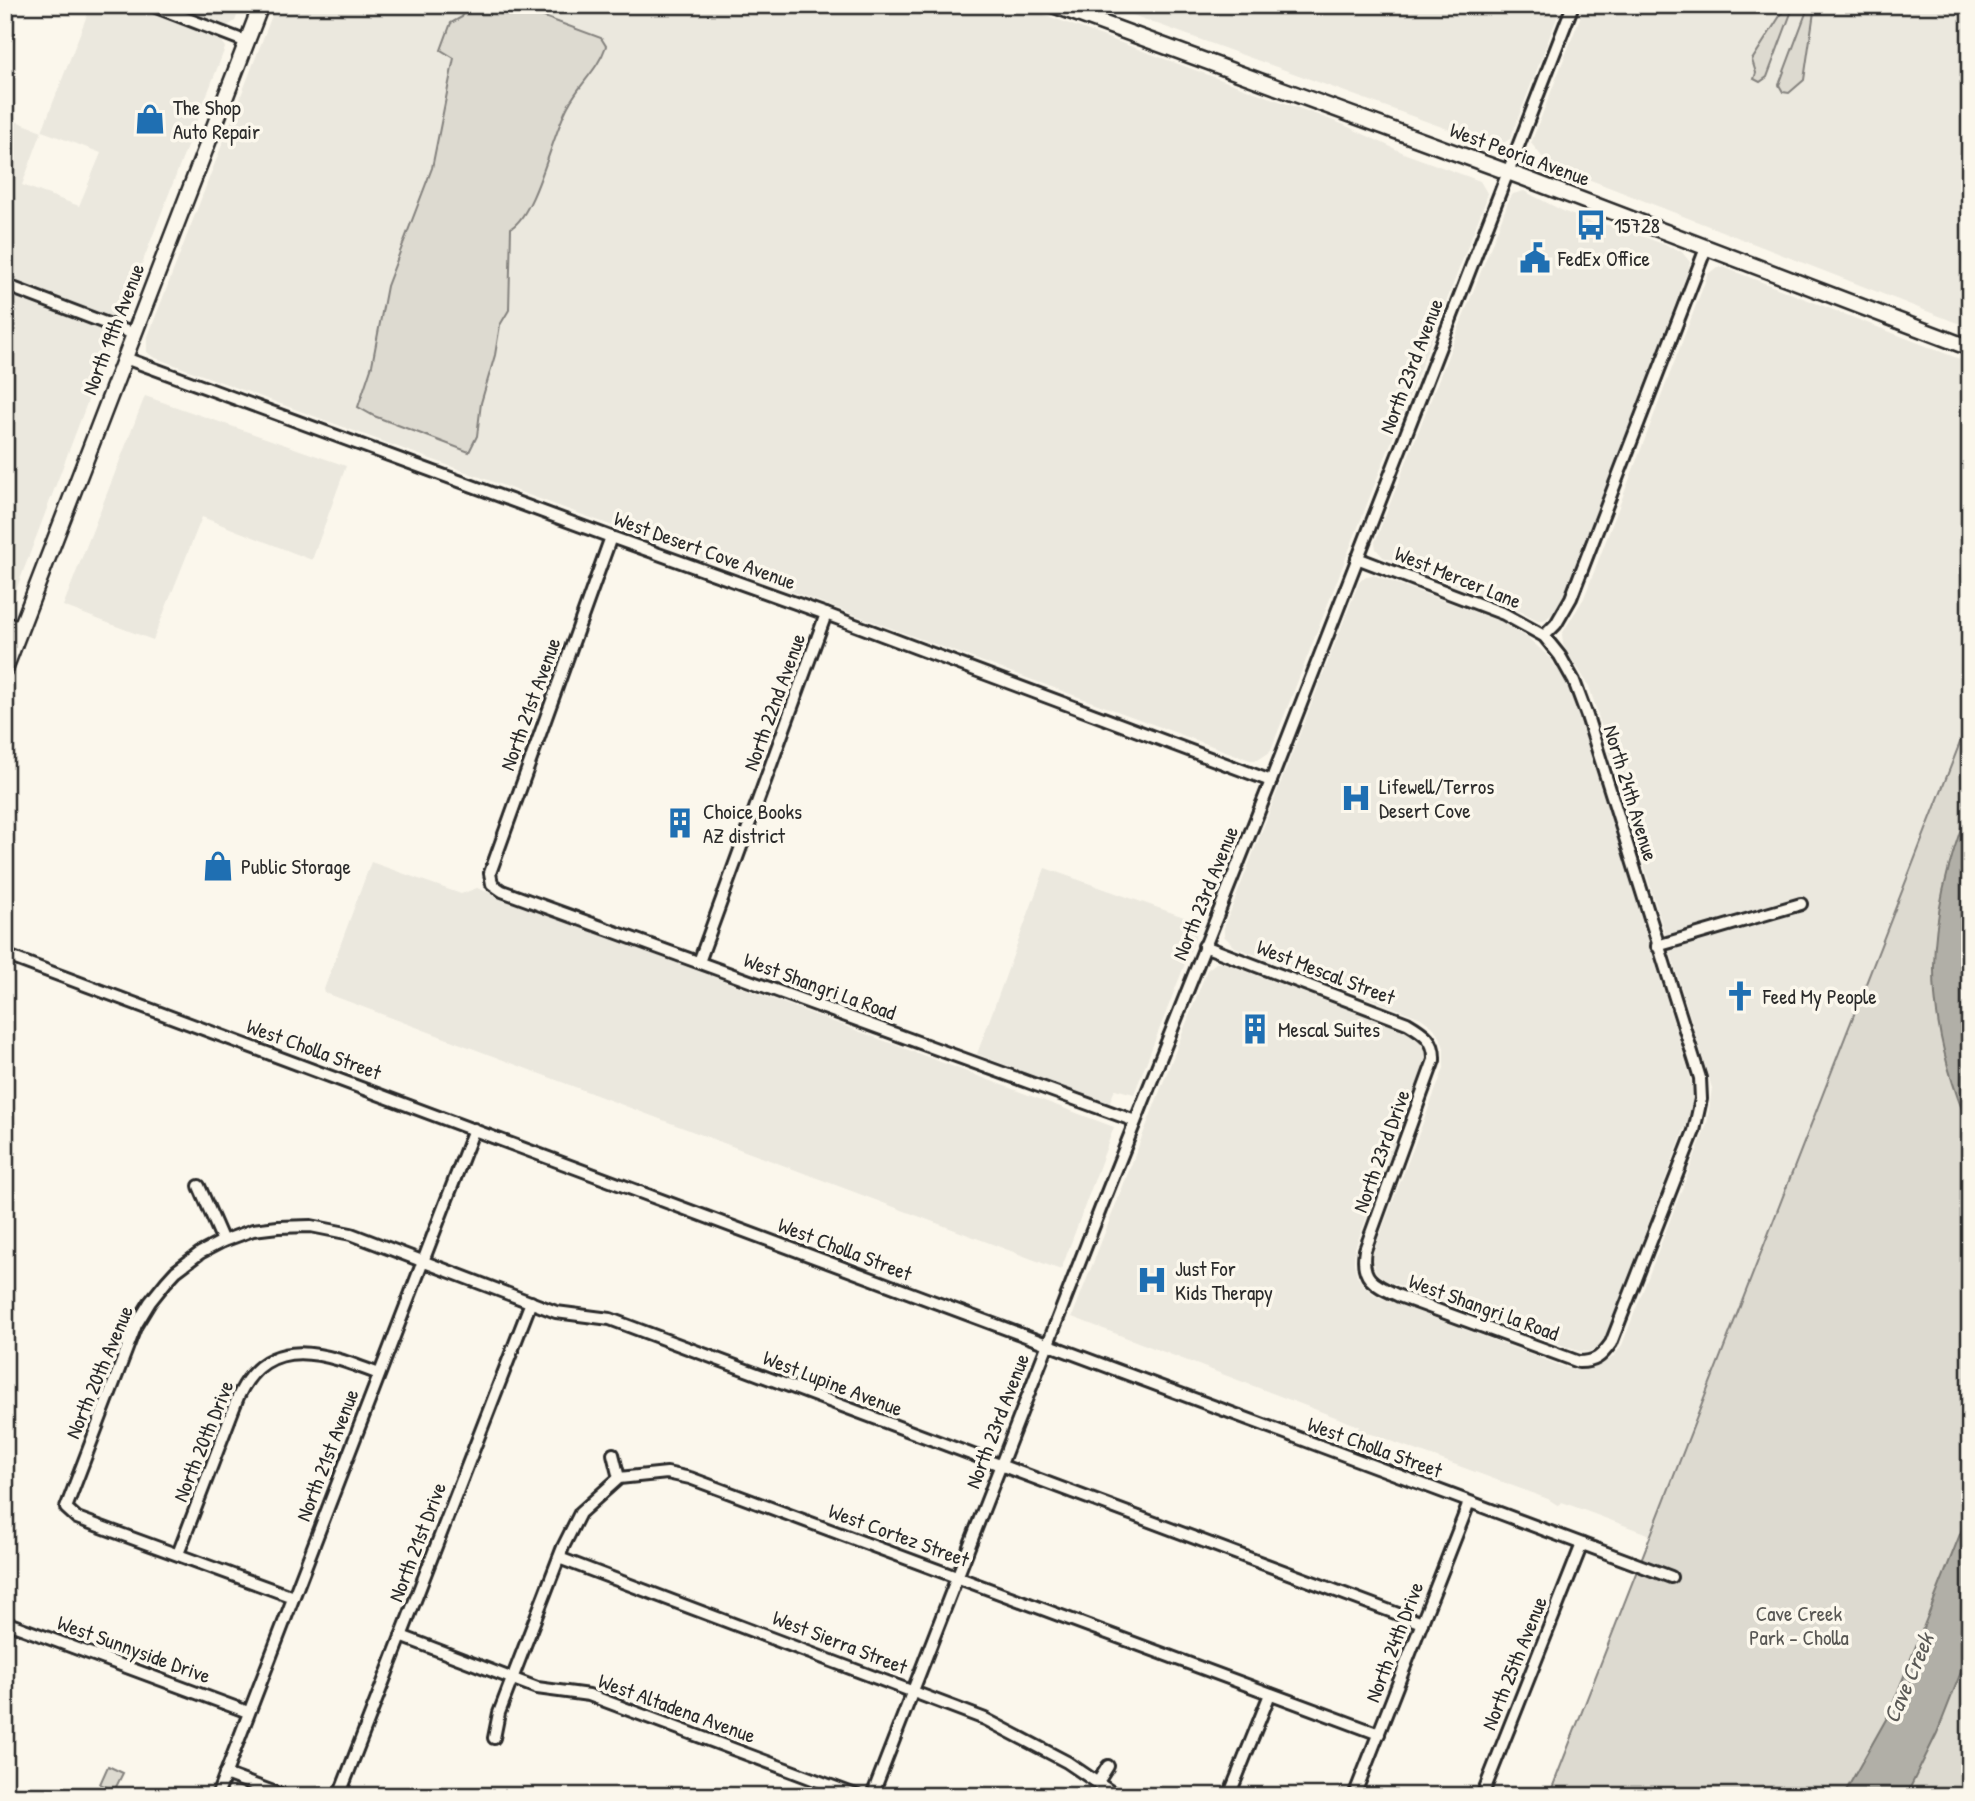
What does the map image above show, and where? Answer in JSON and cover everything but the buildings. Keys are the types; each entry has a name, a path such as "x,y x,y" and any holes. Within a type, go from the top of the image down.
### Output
{"main road":[{"name":"North 19th Avenue","path":"5,668 261,5"},
{"name":"West Peoria Avenue","path":"1054,5 1508,172 1970,348"}],"street":[{"path":"151,5 247,42"},
{"name":"North 23rd Avenue","path":"872,1796 1573,5"},
{"path":"1544,636 1556,624 1571,598 1706,248"},
{"path":"5,285 134,334"},
{"name":"West Desert Cove Avenue","path":"125,358 826,614 1271,781"},
{"name":"North 21st Avenue","path":"492,884 489,873 611,537"},
{"name":"West Mercer Lane","path":"1357,558 1504,614 1544,636"},
{"name":"North 22nd Avenue","path":"699,962 826,614"},
{"path":"5,622 21,628"},
{"name":"North 24th Avenue","path":"1544,636 1560,656 1574,681 1587,716 1700,1078 1702,1099 1688,1147 1611,1343 1603,1355 1592,1362"},
{"name":"West Shangri La Road","path":"492,884 502,891 1135,1121"},
{"path":"1657,946 1801,904"},
{"name":"West Mescal Street","path":"1204,946 1407,1023 1430,1039"},
{"name":"West Cholla Street","path":"5,955 1671,1577"},
{"name":"North 23rd Drive","path":"1367,1277 1362,1265 1365,1250 1434,1060 1430,1039"},
{"name":"North 21st Avenue","path":"217,1796 474,1129"},
{"path":"199,1186 223,1241"},
{"name":"West Lupine Avenue","path":"223,1241 253,1230 278,1227 312,1226 351,1234 531,1302 572,1315 610,1319 1422,1623"},
{"name":"North 20th Avenue","path":"178,1554 77,1518 66,1508 136,1325 150,1302 176,1272 200,1253 223,1241"},
{"name":"West Shangri la Road","path":"1367,1277 1398,1296 1578,1362 1592,1362"},
{"name":"North 21st Drive","path":"339,1796 531,1302"},
{"name":"North 20th Drive","path":"178,1554 244,1384 260,1369 281,1356 315,1352 379,1374"},
{"path":"494,1738 499,1713 559,1558 580,1513 619,1478 613,1454"},
{"name":"West Cortez Street","path":"619,1478 667,1473 690,1478 1379,1734"},
{"name":"North 24th Drive","path":"1354,1796 1469,1503"},
{"name":"North 25th Avenue","path":"1482,1796 1582,1544"},
{"path":"178,1554 293,1597"},
{"name":"West Sierra Street","path":"559,1558 985,1718 1019,1735 1117,1796"},
{"name":"West Sunnyside Drive","path":"5,1622 248,1712"},
{"name":"West Altadena Avenue","path":"401,1636 537,1688 589,1695 858,1796"},
{"path":"1229,1796 1269,1694"},
{"path":"1098,1782 1108,1766"},
{"path":"225,1774 284,1796"}],"shaded area":[{"path":"91,5 137,5 221,38 225,48 123,313 113,318 5,278 5,117 42,131","holes":["42,131 101,153 79,206 22,185"]},
{"path":"169,5 241,5 235,21 226,27"},
{"path":"276,5 1018,5 1342,124 1406,154 1480,181 1487,193 1486,200 1270,752 1258,760 1250,760 153,357 147,352 147,339"},
{"path":"1105,5 1562,5 1510,139 1497,147"},
{"path":"1585,5 1970,5 1970,328 1547,163 1531,143"},
{"path":"1524,191 1593,223 1616,226 1681,251 1690,262 1567,588 1553,613 1540,621 1509,606 1383,557 1376,549 1375,542 1509,200 1513,194"},
{"path":"1717,267 1723,267 1970,363 1970,717 1650,1535 1562,1502 1559,1506 1548,1499 1375,1435 1357,1431 1359,1426 1072,1317 1207,970 1216,963 1224,963 1413,1034 1426,1050 1427,1060 1355,1248 1357,1276 1364,1286 1376,1296 1567,1368 1584,1370 1602,1364 1614,1356 1622,1345 1707,1124 1712,1088 1589,686 1563,645 1562,634 1584,598 1708,274"},
{"path":"5,291 109,332 112,337 10,606 5,609"},
{"path":"145,396 346,466 312,560 202,517 153,640 63,606"},
{"path":"1374,575 1504,623 1528,638 1561,673 1574,698 1689,1072 1693,1104 1689,1117 1605,1338 1598,1347 1589,1352 1578,1351 1385,1280 1376,1272 1373,1253 1444,1068 1444,1048 1440,1037 1433,1027 1421,1018 1235,947 1224,936 1224,928 1359,582 1366,576"},
{"path":"371,862 461,894 477,888 1114,1127 1061,1270 323,992"},
{"path":"1045,868 1201,923 1134,1094 1115,1089 1109,1104 977,1054"}],"green space":[{"path":"467,5 512,5 601,38 606,46 568,106 536,190 520,220 511,228 509,310 500,325 495,355 481,403 477,436 469,452 374,416 358,407 372,365 387,286 432,168 454,58 441,50 451,23 462,17"},
{"path":"1787,5 1794,5 1767,77 1760,82 1754,79 1756,73 1752,60"},
{"path":"1809,5 1815,5 1804,80 1789,93 1783,92 1779,85"},
{"name":"Cave Creek Park - Cholla","path":"1970,717 1970,1772 1957,1796 1549,1796"},
{"path":"108,1766 123,1773 114,1791 100,1784"}],"water":[{"path":"1970,804 1970,1129 1942,1045 1934,966 1944,888"},
{"name":"Cave Creek","path":"1970,1509 1970,1649 1937,1733 1906,1796 1843,1796 1889,1714"}],"place":[{"name":"The Shop Auto Repair","path":"150,119"},
{"name":"15728","path":"1591,225"},
{"name":"FedEx Office","path":"1535,258"},
{"name":"Lifewell/Terros Desert Cove","path":"1356,798"},
{"name":"Choice Books AZ district","path":"680,823"},
{"name":"Public Storage","path":"218,866"},
{"name":"Feed My People","path":"1740,996"},
{"name":"Mescal Suites","path":"1255,1029"},
{"name":"Just For Kids Therapy","path":"1152,1280"}]}
